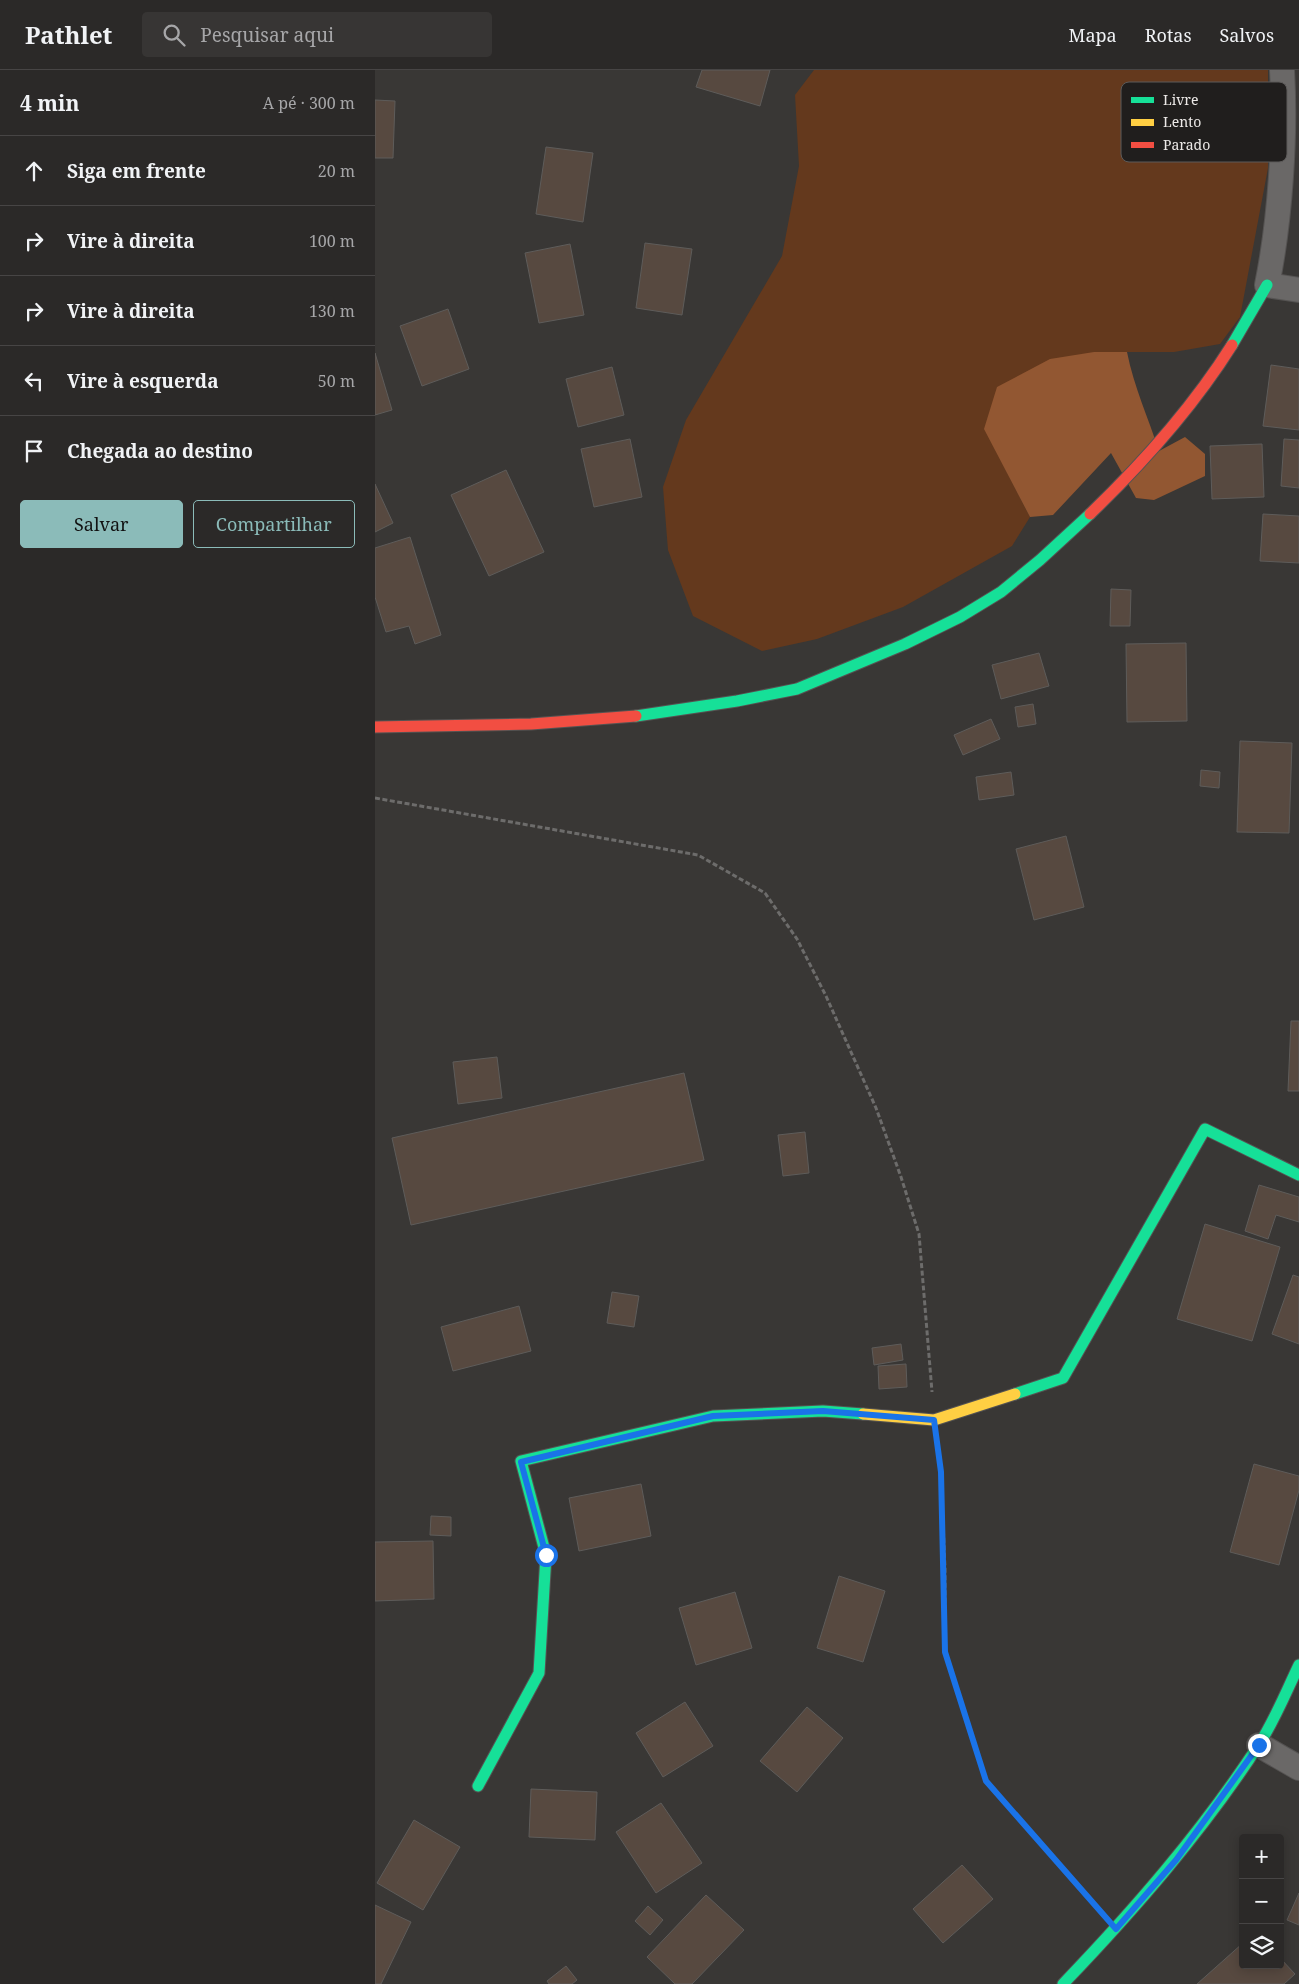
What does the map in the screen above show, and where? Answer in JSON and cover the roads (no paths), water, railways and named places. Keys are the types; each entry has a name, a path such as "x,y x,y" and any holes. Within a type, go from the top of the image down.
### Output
{"street":[{"path":"375,727 435,727 563,722 682,710 791,691 891,650 974,609 1043,559 1108,498 1181,419 1228,352 1267,286 1277,215 1280,162"},
{"path":"1267,286 1299,290"},
{"path":"478,1786 539,1673 546,1555 521,1462 713,1416 823,1411 934,1420 1063,1378 1205,1130 1299,1176"},
{"path":"1063,1984 1116,1929 1176,1860 1259,1745 1299,1665"},
{"path":"1259,1745 1299,1768"}]}
